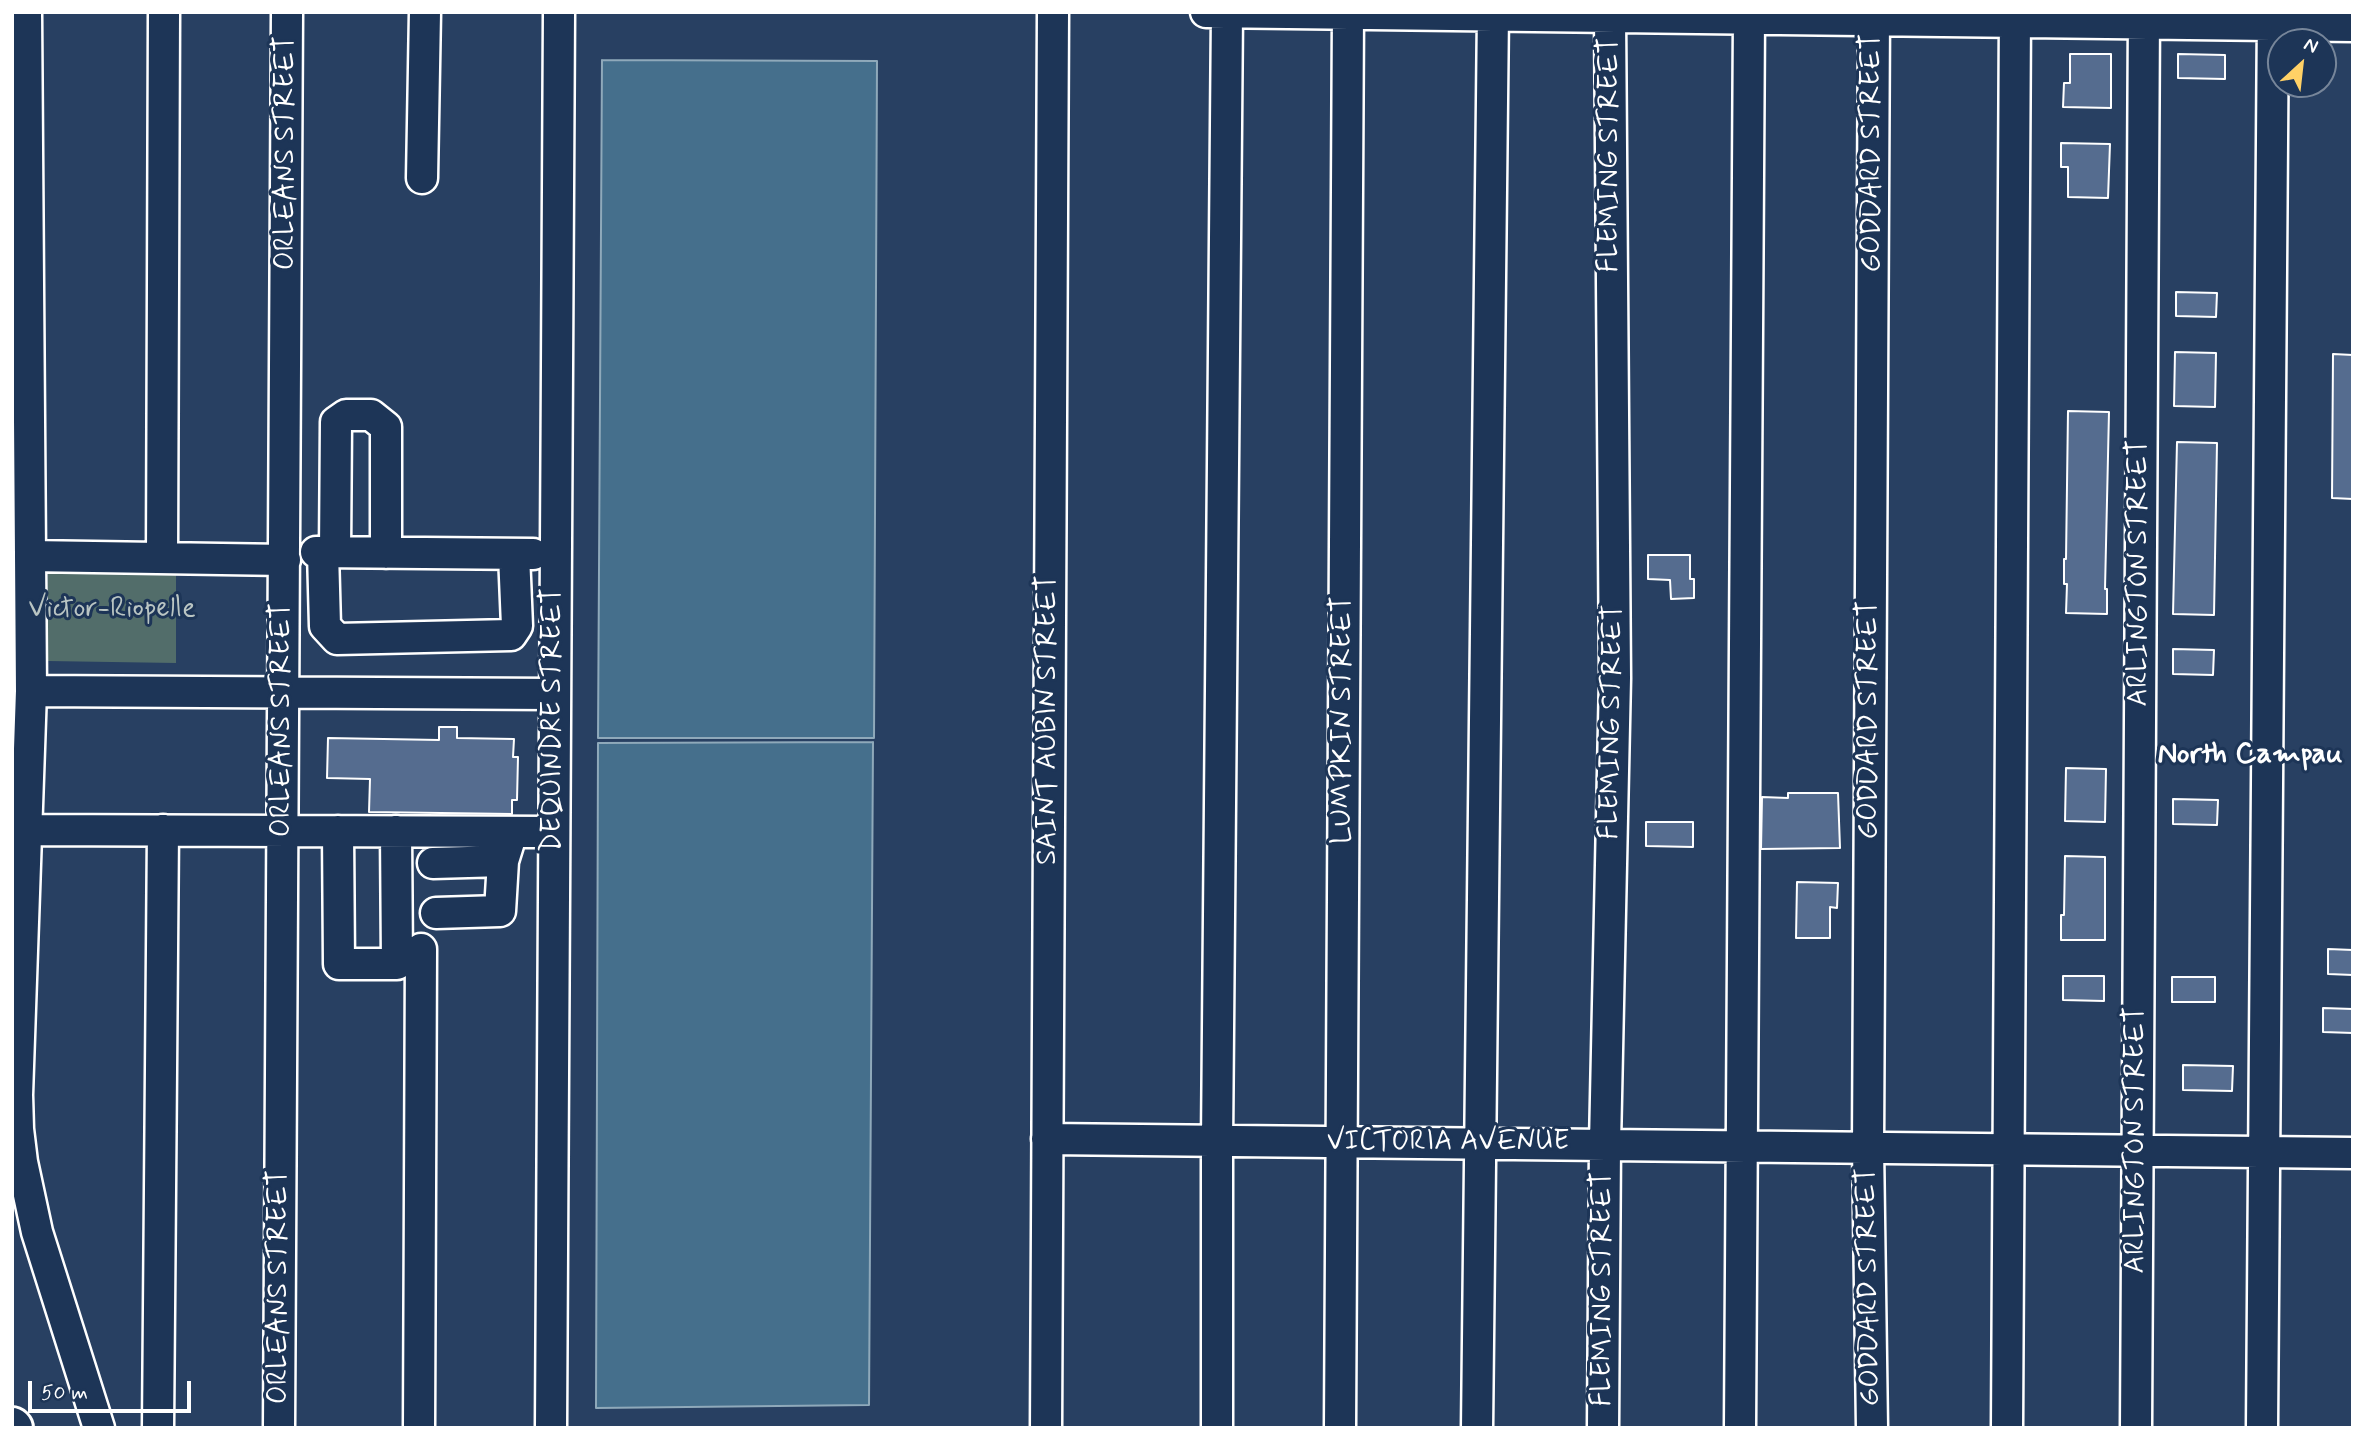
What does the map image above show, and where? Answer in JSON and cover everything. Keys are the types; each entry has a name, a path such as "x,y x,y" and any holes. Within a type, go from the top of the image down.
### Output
{"street":[{"path":"26,12 31,691 17,1095 22,1162 37,1232 99,1428"},
{"path":"162,558 164,12"},
{"name":"ORLEANS STREET","path":"279,1428 287,12"},
{"path":"422,177 425,12"},
{"name":"DEQUINDRE STREET","path":"551,1428 559,12"},
{"name":"SAINT AUBIN STREET","path":"1046,1428 1053,12"},
{"path":"1206,12 1749,18 1874,16 2273,19 2353,26"},
{"path":"1217,1428 1227,12"},
{"name":"LUMPKIN STREET","path":"1340,1428 1348,13"},
{"path":"1477,1428 1493,14"},
{"name":"FLEMING STREET","path":"1603,1428 1605,1144 1615,678 1610,16"},
{"name":"GODDARD STREET","path":"1872,1428 1868,1147 1874,16"},
{"path":"2007,1428 2015,17"},
{"path":"1740,1428 1749,18"},
{"name":"ARLINGTON STREET","path":"2136,1428 2144,18"},
{"path":"2262,1428 2273,19"},
{"path":"386,553 386,427 371,415 346,415 336,422 324,626 337,639 511,635 517,626 514,554"},
{"path":"30,556 162,558 285,556 329,552 555,554"},
{"path":"31,691 554,694"},
{"path":"26,830 554,832"},
{"path":"158,1428 163,830"},
{"path":"338,831 339,964 397,964 396,831"},
{"path":"436,913 500,911 503,861 512,832"},
{"path":"433,863 503,861"},
{"path":"419,1428 421,949"},
{"name":"VICTORIA AVENUE","path":"1047,1139 2353,1153"}],"green space":[{"name":"Victor-Riopelle","path":"48,557 176,559 176,663 47,661"}],"water":[{"path":"602,60 877,61 874,738 598,738"},
{"path":"873,742 869,1405 596,1408 598,743"}],"building":[{"path":"2070,54 2111,54 2111,108 2063,107 2064,83 2070,83"},
{"path":"2178,54 2225,55 2225,79 2178,78"},
{"path":"2061,143 2110,144 2108,198 2068,197 2068,167 2061,167"},
{"path":"2176,292 2217,293 2216,317 2176,316"},
{"path":"2175,352 2216,353 2215,407 2174,406"},
{"path":"2333,354 2353,355 2353,499 2332,498"},
{"path":"2068,411 2109,412 2105,589 2107,614 2066,613 2064,559"},
{"path":"2177,442 2217,443 2214,615 2173,614"},
{"path":"1648,555 1690,555 1690,579 1694,579 1694,598 1671,599 1670,580 1648,579"},
{"path":"2173,649 2214,650 2213,675 2173,674"},
{"path":"439,727 457,727 457,738 514,739 513,757 518,757 517,800 512,800 512,814 369,812 370,779 327,778 328,738 439,740"},
{"path":"2066,768 2106,769 2105,822 2065,821"},
{"path":"1788,793 1838,793 1840,848 1761,849 1762,797 1788,798"},
{"path":"2173,799 2218,800 2217,825 2173,824"},
{"path":"1646,822 1693,822 1693,847 1646,846"},
{"path":"2065,856 2105,857 2105,940 2061,940"},
{"path":"1797,882 1838,883 1837,908 1830,907 1830,938 1796,938"},
{"path":"2328,949 2353,950 2353,975 2328,974"},
{"path":"2063,976 2104,976 2104,1001 2063,1000"},
{"path":"2172,977 2215,977 2215,1002 2172,1002"},
{"path":"2323,1008 2353,1009 2353,1033 2323,1032"},
{"path":"2183,1065 2233,1066 2232,1091 2183,1090"}],"district":[{"name":"North Campau","path":"2250,756"}]}
